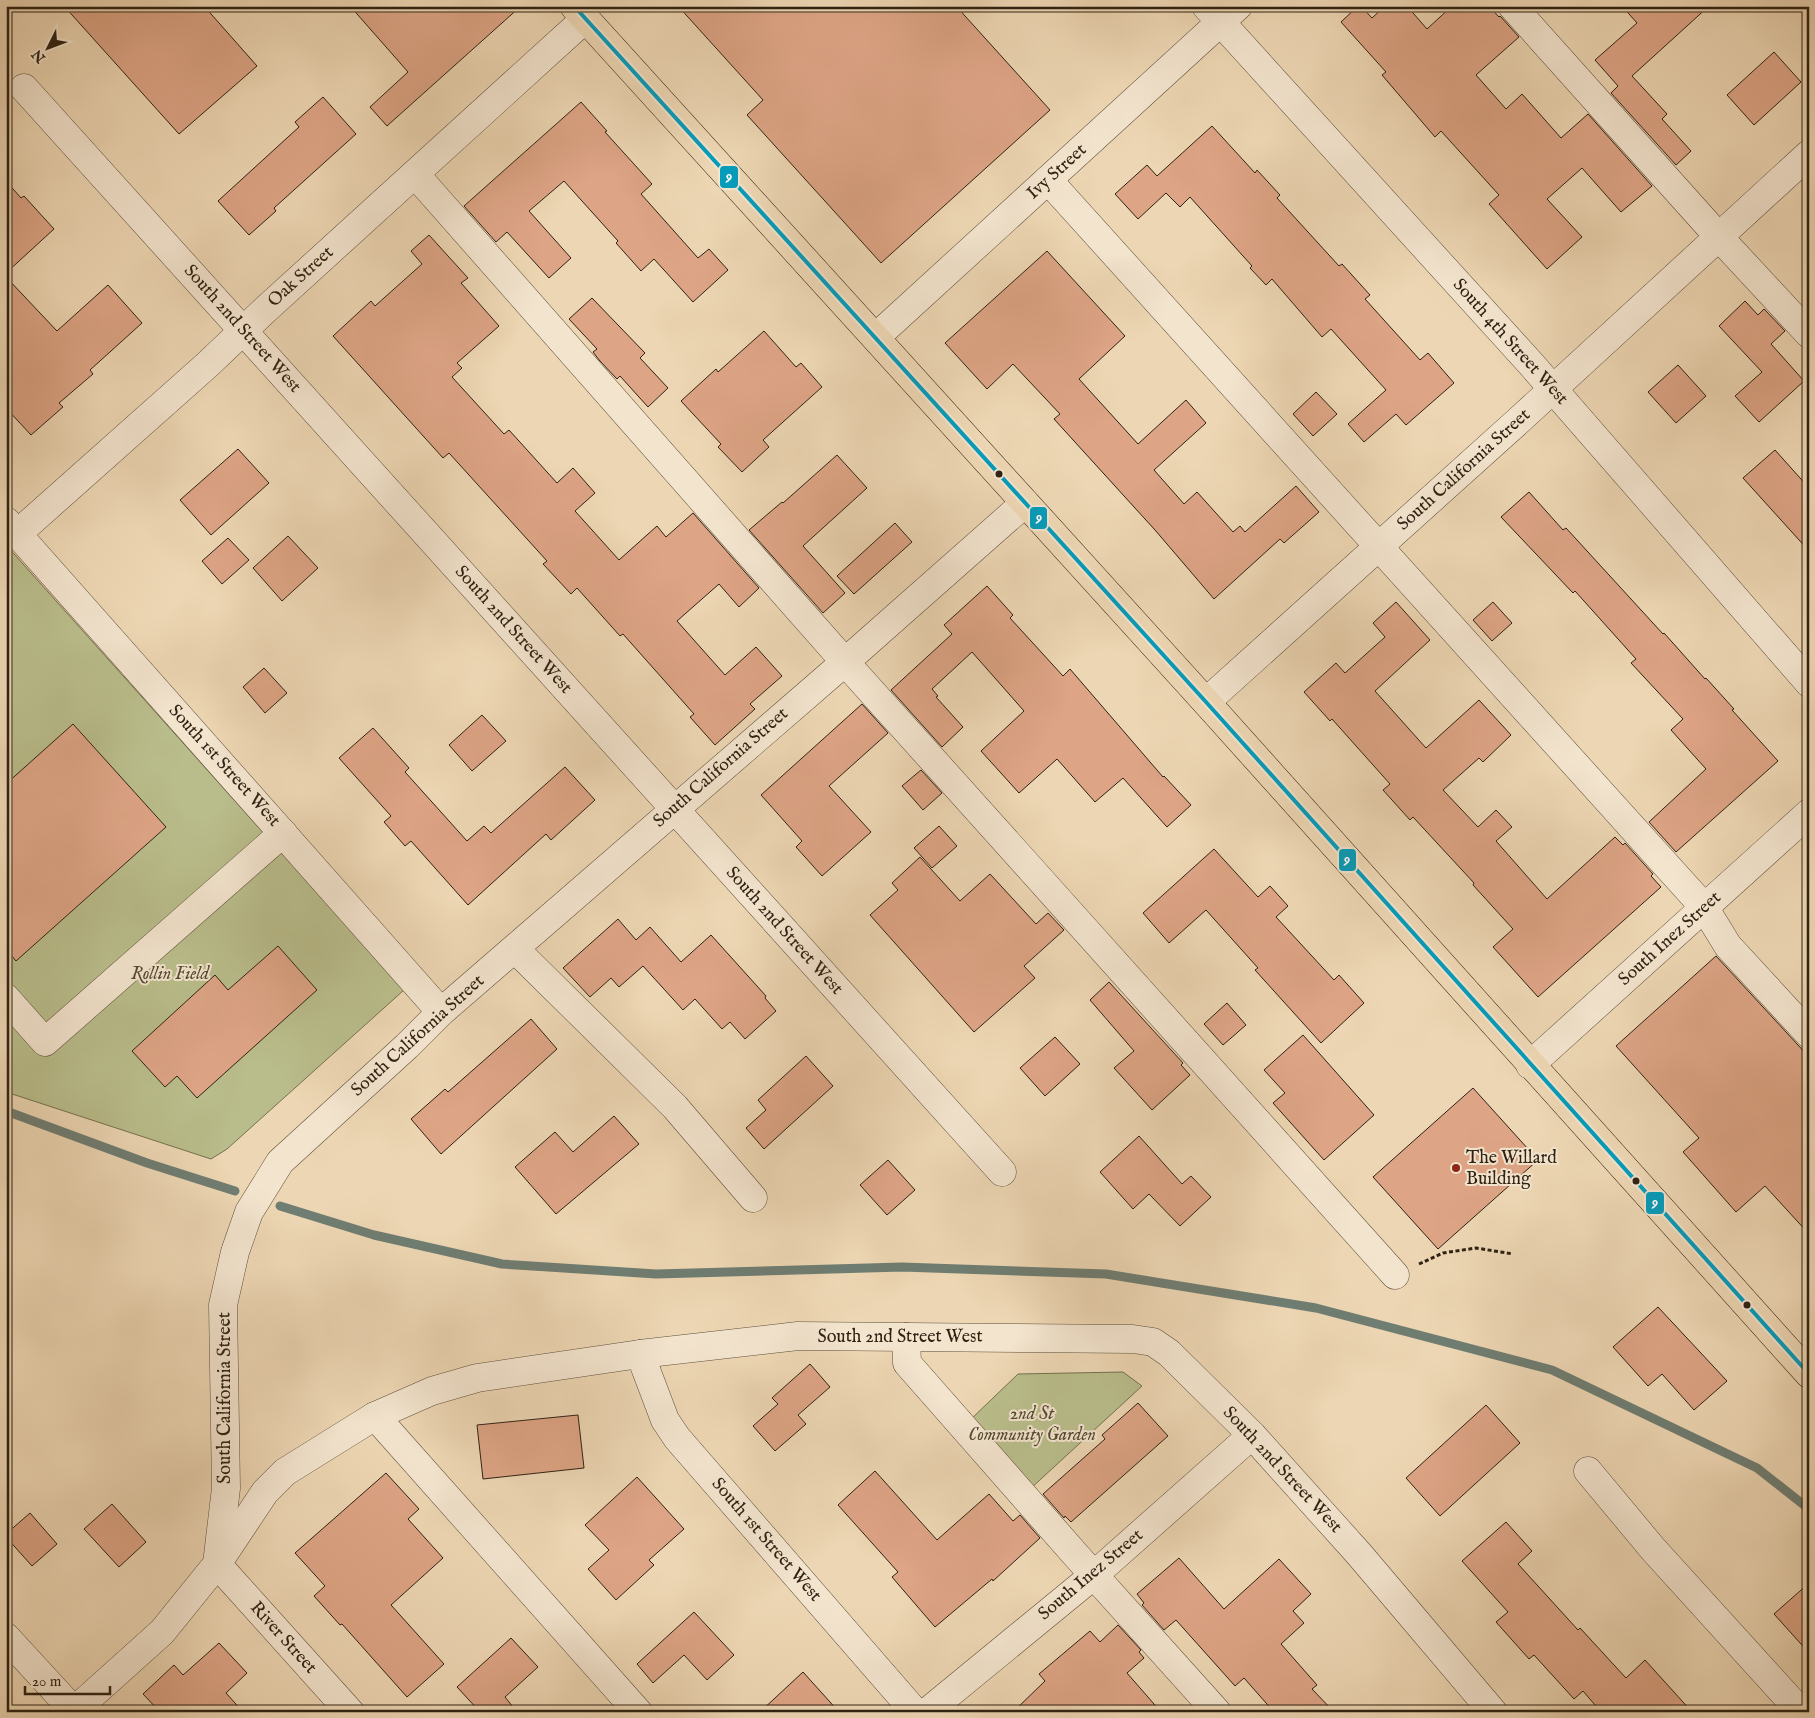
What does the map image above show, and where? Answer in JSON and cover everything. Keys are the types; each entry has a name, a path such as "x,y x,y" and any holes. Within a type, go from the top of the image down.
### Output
{"main road":[{"path":"580,13 1206,702 1809,1374"}],"street":[{"path":"1512,6 1718,236 1809,334"},
{"name":"Ivy Street","path":"876,337 1048,180 1222,12"},
{"name":"South 4th Street West","path":"1222,12 1809,683"},
{"name":"Oak Street","path":"12,528 243,331 415,174 580,13"},
{"name":"South 2nd Street West","path":"24,88 1002,1172"},
{"name":"South California Street","path":"1206,702 1378,548 1809,154"},
{"path":"415,174 845,662 1396,1275"},
{"path":"1048,180 1704,908 1728,946 1809,1034"},
{"name":"South California Street","path":"217,1564 226,1488 224,1305 235,1252 249,1212 280,1162 442,1012 1025,503"},
{"name":"South 1st Street West","path":"12,528 442,1012"},
{"name":"South Inez Street","path":"1530,1065 1809,813"},
{"path":"6,998 45,1042 283,833"},
{"path":"515,949 675,1107 753,1198"},
{"name":"South 2nd Street West","path":"217,1564 265,1492 285,1472 375,1416 432,1391 477,1378 640,1354 798,1336 1134,1339 1152,1342 1169,1353 1252,1435 1359,1554 1493,1712"},
{"path":"906,1337 907,1363 1218,1712"},
{"name":"South 1st Street West","path":"640,1354 666,1420 677,1438 915,1712"},
{"path":"375,1416 638,1712"},
{"name":"South Inez Street","path":"927,1712 1094,1575 1252,1435"},
{"path":"1588,1471 1653,1549 1801,1712"},
{"path":"6,1637 74,1712 162,1632 217,1564"},
{"name":"River Street","path":"217,1564 350,1712"}],"path":[{"path":"1396,1275 1443,1253 1476,1248 1513,1254"}],"green space":[{"name":"Rollin Field","path":"6,545 404,990 227,1149 211,1159 6,1092"},
{"name":"2nd St Community Garden","path":"1123,1372 1142,1386 1029,1490 968,1422 1018,1374"}],"building":[{"path":"64,6 204,6 257,66 179,134"},
{"path":"350,6 521,6 387,126 370,107 408,72"},
{"path":"678,6 956,6 1050,110 881,263 747,115 763,100"},
{"path":"1358,6 1361,6 1372,18 1385,6 1407,6 1427,29 1452,6 1489,6 1519,37 1476,75 1506,109 1522,94 1561,138 1588,114 1652,186 1621,212 1582,168 1547,199 1582,237 1547,269 1489,204 1499,195 1441,131 1435,137 1382,75 1386,72 1341,22"},
{"path":"1622,6 1709,6 1632,76 1667,114 1662,119 1691,151 1676,165 1611,93 1618,86 1595,60 1637,23"},
{"path":"1774,52 1801,82 1754,125 1727,95"},
{"path":"323,97 356,134 274,208 276,211 249,235 218,201 299,127 295,122"},
{"path":"581,102 652,184 641,194 698,258 709,249 728,270 693,302 654,259 641,271 616,243 618,241 564,181 529,211 571,258 549,278 507,232 496,242 464,206"},
{"path":"1212,126 1255,173 1257,170 1280,195 1277,198 1339,266 1342,264 1370,295 1365,299 1420,360 1428,353 1454,383 1406,425 1396,414 1364,442 1348,424 1386,390 1331,329 1322,337 1272,279 1266,285 1250,268 1252,266 1190,197 1180,207 1166,193 1138,219 1115,194 1147,165 1157,176"},
{"path":"6,181 21,198 24,196 54,229 6,273"},
{"path":"429,235 468,278 461,283 499,326 457,363 462,368 452,377 504,434 509,430 557,483 573,468 595,493 575,511 619,560 657,526 666,537 693,513 759,588 739,607 719,584 677,621 725,675 756,647 782,676 750,704 755,709 715,745 690,717 694,714 623,634 620,636 577,588 571,594 543,564 547,561 449,453 443,458 333,336 371,301 375,306 422,264 411,251"},
{"path":"1047,251 1125,336 1079,379 1138,444 1186,400 1206,423 1154,470 1184,504 1197,492 1233,532 1240,526 1245,532 1296,486 1319,512 1284,543 1280,539 1214,599 1155,530 1054,419 1060,414 1013,364 987,389 945,343"},
{"path":"6,277 57,331 108,285 142,323 90,370 93,374 59,403 63,407 31,435 6,408"},
{"path":"592,298 645,353 640,358 668,388 648,407 620,376 617,379 600,361 593,352 597,349 569,319"},
{"path":"1745,301 1758,315 1764,309 1785,331 1771,344 1804,381 1759,422 1735,396 1762,372 1719,326"},
{"path":"764,331 796,367 801,363 822,387 763,440 769,447 742,472 718,447 721,444 681,401 716,369 718,372"},
{"path":"1678,365 1706,396 1676,423 1648,392"},
{"path":"1316,392 1337,414 1313,436 1293,414"},
{"path":"238,449 269,483 211,535 180,500"},
{"path":"1775,450 1809,488 1809,551 1743,478"},
{"path":"837,455 867,488 803,546 845,593 823,613 749,530 783,503"},
{"path":"1529,492 1563,530 1566,528 1706,678 1778,761 1676,852 1649,822 1706,769 1671,730 1683,719 1631,663 1636,659 1575,591 1573,593 1501,517"},
{"path":"895,523 912,542 854,594 837,576"},
{"path":"288,536 318,568 282,601 253,568"},
{"path":"228,538 249,560 222,584 202,561"},
{"path":"987,586 1013,615 1010,618 1063,676 1070,669 1163,777 1191,805 1167,827 1123,778 1095,802 1057,759 1019,793 981,751 1024,711 972,652 932,689 938,696 936,697 963,727 942,747 891,690 952,634 944,625"},
{"path":"1396,602 1430,640 1375,691 1426,748 1479,700 1511,735 1483,762 1479,758 1443,790 1478,827 1496,810 1512,827 1496,841 1547,899 1615,837 1623,845 1625,843 1653,874 1651,876 1661,887 1538,997 1493,947 1513,929 1473,885 1474,883 1413,817 1410,820 1383,790 1390,784 1332,719 1330,721 1304,692 1336,663 1345,673 1385,637 1373,623"},
{"path":"1493,602 1512,623 1492,641 1473,620"},
{"path":"264,668 287,693 265,713 243,687"},
{"path":"862,704 888,733 829,786 871,832 822,876 796,847 802,841 761,795"},
{"path":"482,715 506,741 472,771 449,745"},
{"path":"73,724 166,827 16,961 6,949 6,784"},
{"path":"373,728 409,768 405,772 467,841 484,826 491,833 565,767 595,800 551,840 546,834 468,905 411,841 405,846 384,822 391,816 339,758"},
{"path":"921,770 942,793 923,810 902,786"},
{"path":"939,826 957,846 932,868 914,848"},
{"path":"1214,849 1258,897 1270,886 1288,906 1276,917 1334,980 1339,975 1364,1003 1321,1043 1255,970 1258,968 1206,910 1169,943 1143,913"},
{"path":"920,857 960,901 990,874 1036,924 1048,913 1064,930 1024,966 1035,978 974,1032 870,915 898,890 892,883"},
{"path":"618,919 636,940 650,927 681,962 711,935 766,996 765,998 776,1011 745,1039 730,1022 722,1029 695,999 683,1010 643,966 619,987 611,978 590,997 563,968"},
{"path":"278,946 317,990 197,1098 177,1076 165,1087 132,1051 215,975 228,990"},
{"path":"1716,956 1809,1057 1809,1234 1765,1186 1736,1212 1683,1152 1699,1138 1616,1046"},
{"path":"1109,982 1183,1063 1181,1065 1190,1075 1152,1110 1114,1068 1134,1051 1090,1000"},
{"path":"1227,1003 1246,1025 1223,1045 1204,1024"},
{"path":"531,1019 557,1049 441,1154 411,1119 445,1089 448,1092"},
{"path":"1303,1035 1374,1115 1324,1160 1273,1103 1285,1093 1264,1070"},
{"path":"1055,1037 1080,1064 1045,1096 1020,1068"},
{"path":"806,1056 833,1086 764,1149 746,1128 766,1110 758,1100"},
{"name":"The Willard Building","path":"1473,1088 1538,1160 1438,1249 1373,1177"},
{"path":"614,1116 639,1144 556,1214 515,1167 555,1132 573,1152"},
{"path":"1139,1136 1182,1184 1191,1176 1211,1197 1180,1226 1149,1194 1133,1209 1100,1172"},
{"path":"888,1160 915,1190 887,1215 860,1185"},
{"path":"1658,1307 1727,1381 1694,1410 1662,1374 1648,1386 1613,1347"},
{"path":"810,1364 830,1387 798,1415 806,1424 775,1451 753,1426 778,1404 772,1398"},
{"path":"1138,1403 1168,1436 1071,1522 1065,1516 1064,1518 1043,1494 1105,1439 1102,1435"},
{"path":"1486,1405 1520,1443 1440,1516 1406,1478"},
{"path":"578,1415 584,1468 483,1479 477,1425"},
{"path":"875,1471 937,1540 989,1494 1013,1521 1020,1515 1040,1538 993,1581 992,1579 935,1627 892,1577 898,1572 838,1505"},
{"path":"386,1473 419,1509 408,1519 443,1558 391,1605 444,1664 407,1697 342,1624 340,1625 314,1596 325,1586 295,1553"},
{"path":"637,1477 684,1529 649,1560 654,1565 616,1600 588,1569 609,1550 585,1525"},
{"path":"112,1504 146,1542 119,1567 84,1529"},
{"path":"30,1513 57,1544 32,1566 6,1537 6,1534"},
{"path":"1506,1522 1532,1551 1518,1564 1578,1630 1580,1628 1626,1678 1645,1660 1692,1712 1601,1712 1583,1691 1574,1699 1534,1655 1529,1659 1496,1622 1508,1612 1462,1561"},
{"path":"1179,1558 1224,1609 1279,1559 1311,1594 1293,1611 1304,1623 1281,1644 1317,1685 1312,1689 1334,1712 1274,1712 1244,1678 1235,1686 1176,1620 1164,1630 1142,1605 1144,1603 1137,1594"},
{"path":"1809,1583 1809,1653 1774,1614"},
{"path":"694,1612 734,1655 707,1680 684,1655 653,1683 637,1664"},
{"path":"1118,1625 1141,1650 1139,1652 1144,1658 1127,1673 1161,1712 1013,1712 1045,1681 1039,1674 1090,1631 1100,1642"},
{"path":"511,1638 538,1667 505,1697 517,1712 480,1712 457,1687"},
{"path":"219,1643 247,1673 226,1693 243,1712 160,1712 143,1694 174,1665 183,1675"},
{"path":"803,1672 839,1712 760,1712"}],"waterway":[{"path":"6,1111 147,1163 235,1191"},
{"path":"280,1206 374,1235 502,1264 656,1274 902,1267 1106,1274 1316,1308 1552,1370 1757,1468 1809,1509"}],"transit line":[{"name":"9","path":"574,6 1206,702 1809,1374"}],"place":[{"name":"The Willard Building","path":"1456,1168"}]}
